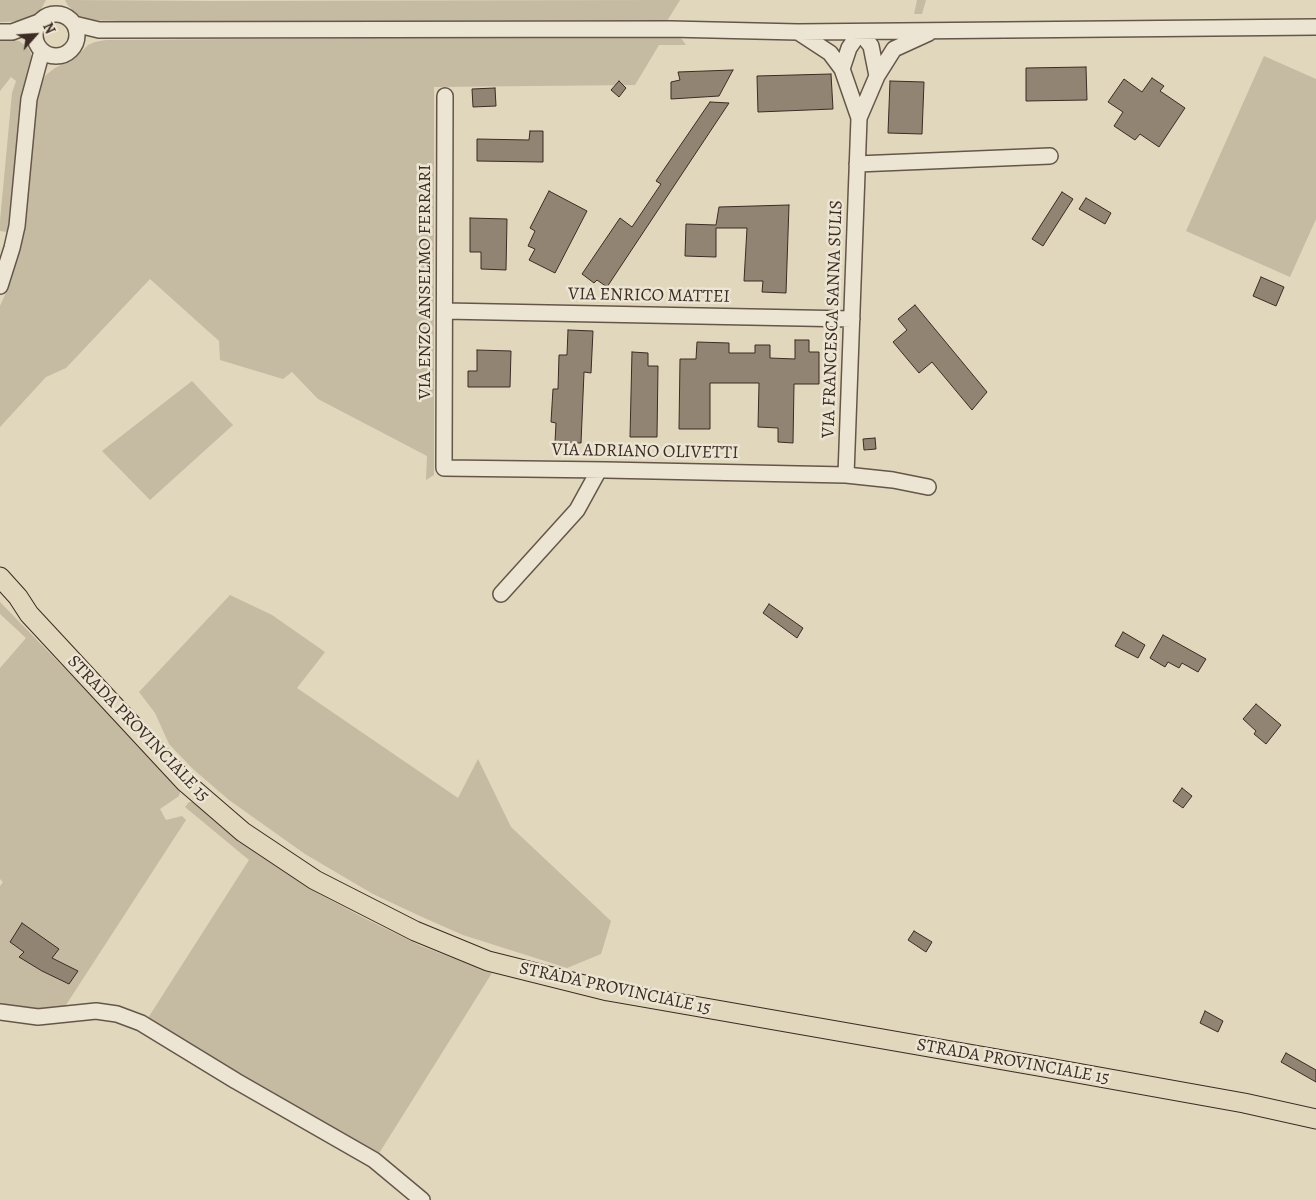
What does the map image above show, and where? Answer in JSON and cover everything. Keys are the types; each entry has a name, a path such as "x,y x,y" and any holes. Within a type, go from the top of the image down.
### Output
{"main road":[{"name":"STRADA PROVINCIALE 15","path":"0,577 18,597 29,614 185,782 243,832 315,880 416,931 488,961 603,990 1244,1103 1316,1119"},
{"name":"STRADA PROVINCIALE 15","path":"0,590 14,604 29,614"}],"street":[{"path":"6,32 39,22 48,16 60,14 70,19 74,24 77,34 75,45"},
{"path":"0,286 17,226 29,99 39,48 35,33 39,22"},
{"path":"74,24 99,30 670,29 798,32 1316,27"},
{"path":"6,32 26,38 50,56 57,57 69,52 75,45 99,30"},
{"name":"VIA FRANCESCA SANNA SULIS","path":"846,475 859,118 877,76 894,50 934,30"},
{"name":"VIA FRANCESCA SANNA SULIS","path":"798,32 830,53 842,69 859,118"},
{"path":"842,69 850,48 860,32"},
{"path":"860,32 871,46 877,76"},
{"name":"VIA ENZO ANSELMO FERRARI","path":"444,468 445,96"},
{"path":"857,164 1050,156"},
{"name":"VIA ENRICO MATTEI","path":"445,311 852,319"},
{"name":"VIA ADRIANO OLIVETTI","path":"444,468 846,475 893,480 928,487"},
{"path":"501,594 577,510 599,470"},
{"path":"0,1012 38,1018 96,1011 117,1014 141,1023 236,1081 374,1160 422,1200"}],"shaded area":[{"path":"0,0 46,0 40,11 30,19 0,22"},
{"path":"65,0 680,0 667,21 123,22 86,20 78,17"},
{"path":"917,0 926,0 922,14 914,14"},
{"path":"607,36 681,38 686,45 659,45 635,85 434,87 434,475 426,480 427,456 318,399 292,372 283,379 220,360 219,341 150,279 66,368 46,377 0,427 0,306 11,281 23,234 38,88 46,75 75,58 88,45 106,40"},
{"path":"10,39 19,41 26,46 32,57 32,66 21,109 8,232 0,231 0,221 12,93 16,81 11,77 0,91 0,40"},
{"path":"1264,56 1316,79 1316,219 1290,277 1186,231"},
{"path":"192,381 233,425 150,500 102,451"},
{"path":"230,595 272,615 325,652 297,688 458,798 478,759 511,827 611,921 601,954 567,968 463,935 420,916 373,894 305,854 229,800 193,769 169,744 155,713 139,692"},
{"path":"0,602 181,788 179,796 160,809 166,820 182,816 186,820 64,1008 34,1009 0,1003 0,886 3,882 0,879 0,668 26,638 0,614"},
{"path":"189,802 195,802 266,859 319,894 421,946 492,973 378,1155 256,1086 148,1018 249,860 185,807"}],"building":[{"path":"1086,67 1087,100 1026,101 1026,68"},
{"path":"733,70 719,96 671,99 671,82 680,80 678,72"},
{"path":"831,74 833,109 758,112 757,76"},
{"path":"1152,78 1164,86 1160,91 1185,108 1159,147 1140,134 1135,140 1114,126 1123,112 1108,102 1124,79 1142,92"},
{"path":"619,81 626,88 619,97 611,90"},
{"path":"890,81 924,82 922,134 888,133"},
{"path":"495,88 496,106 473,107 472,89"},
{"path":"710,102 729,103 607,287 597,280 594,283 582,274 620,218 632,227 661,184 656,181"},
{"path":"530,131 543,131 543,162 477,161 477,139 529,140"},
{"path":"549,191 587,211 555,273 529,260 535,249 528,246 535,231 530,228"},
{"path":"1062,192 1073,199 1043,246 1032,239"},
{"path":"1086,198 1111,213 1105,224 1079,209"},
{"path":"789,205 786,293 762,292 763,281 744,281 747,228 716,228 716,257 685,256 686,224 716,225 719,207"},
{"path":"470,218 507,219 506,270 481,269 481,252 470,252"},
{"path":"1261,277 1284,287 1276,306 1253,296"},
{"path":"915,305 987,392 972,410 932,362 919,373 893,342 907,330 898,319"},
{"path":"568,330 593,331 591,373 584,372 581,443 555,442 556,423 551,422 553,389 558,389 559,355 567,355"},
{"path":"795,340 809,340 809,352 819,352 819,384 794,384 793,443 778,442 778,428 758,427 759,383 710,383 710,429 679,429 680,359 696,359 697,342 729,343 729,353 755,353 755,345 770,345 770,358 795,359"},
{"path":"477,350 511,351 510,387 468,387 468,371 477,371"},
{"path":"632,352 648,353 648,366 658,366 657,437 630,437"},
{"path":"875,438 876,449 864,450 863,439"},
{"path":"769,604 803,628 797,638 763,613"},
{"path":"1123,632 1145,645 1138,658 1115,646"},
{"path":"1163,635 1206,659 1198,672 1182,663 1179,668 1168,662 1165,667 1150,658"},
{"path":"1256,704 1281,725 1266,744 1254,734 1256,731 1243,719"},
{"path":"1182,788 1192,796 1183,808 1173,801"},
{"path":"22,923 59,949 52,958 78,971 69,984 19,957 24,952 10,942"},
{"path":"914,931 932,942 926,952 908,940"},
{"path":"1205,1011 1223,1021 1218,1032 1200,1023"},
{"path":"1286,1053 1316,1070 1316,1082 1281,1062"}]}
